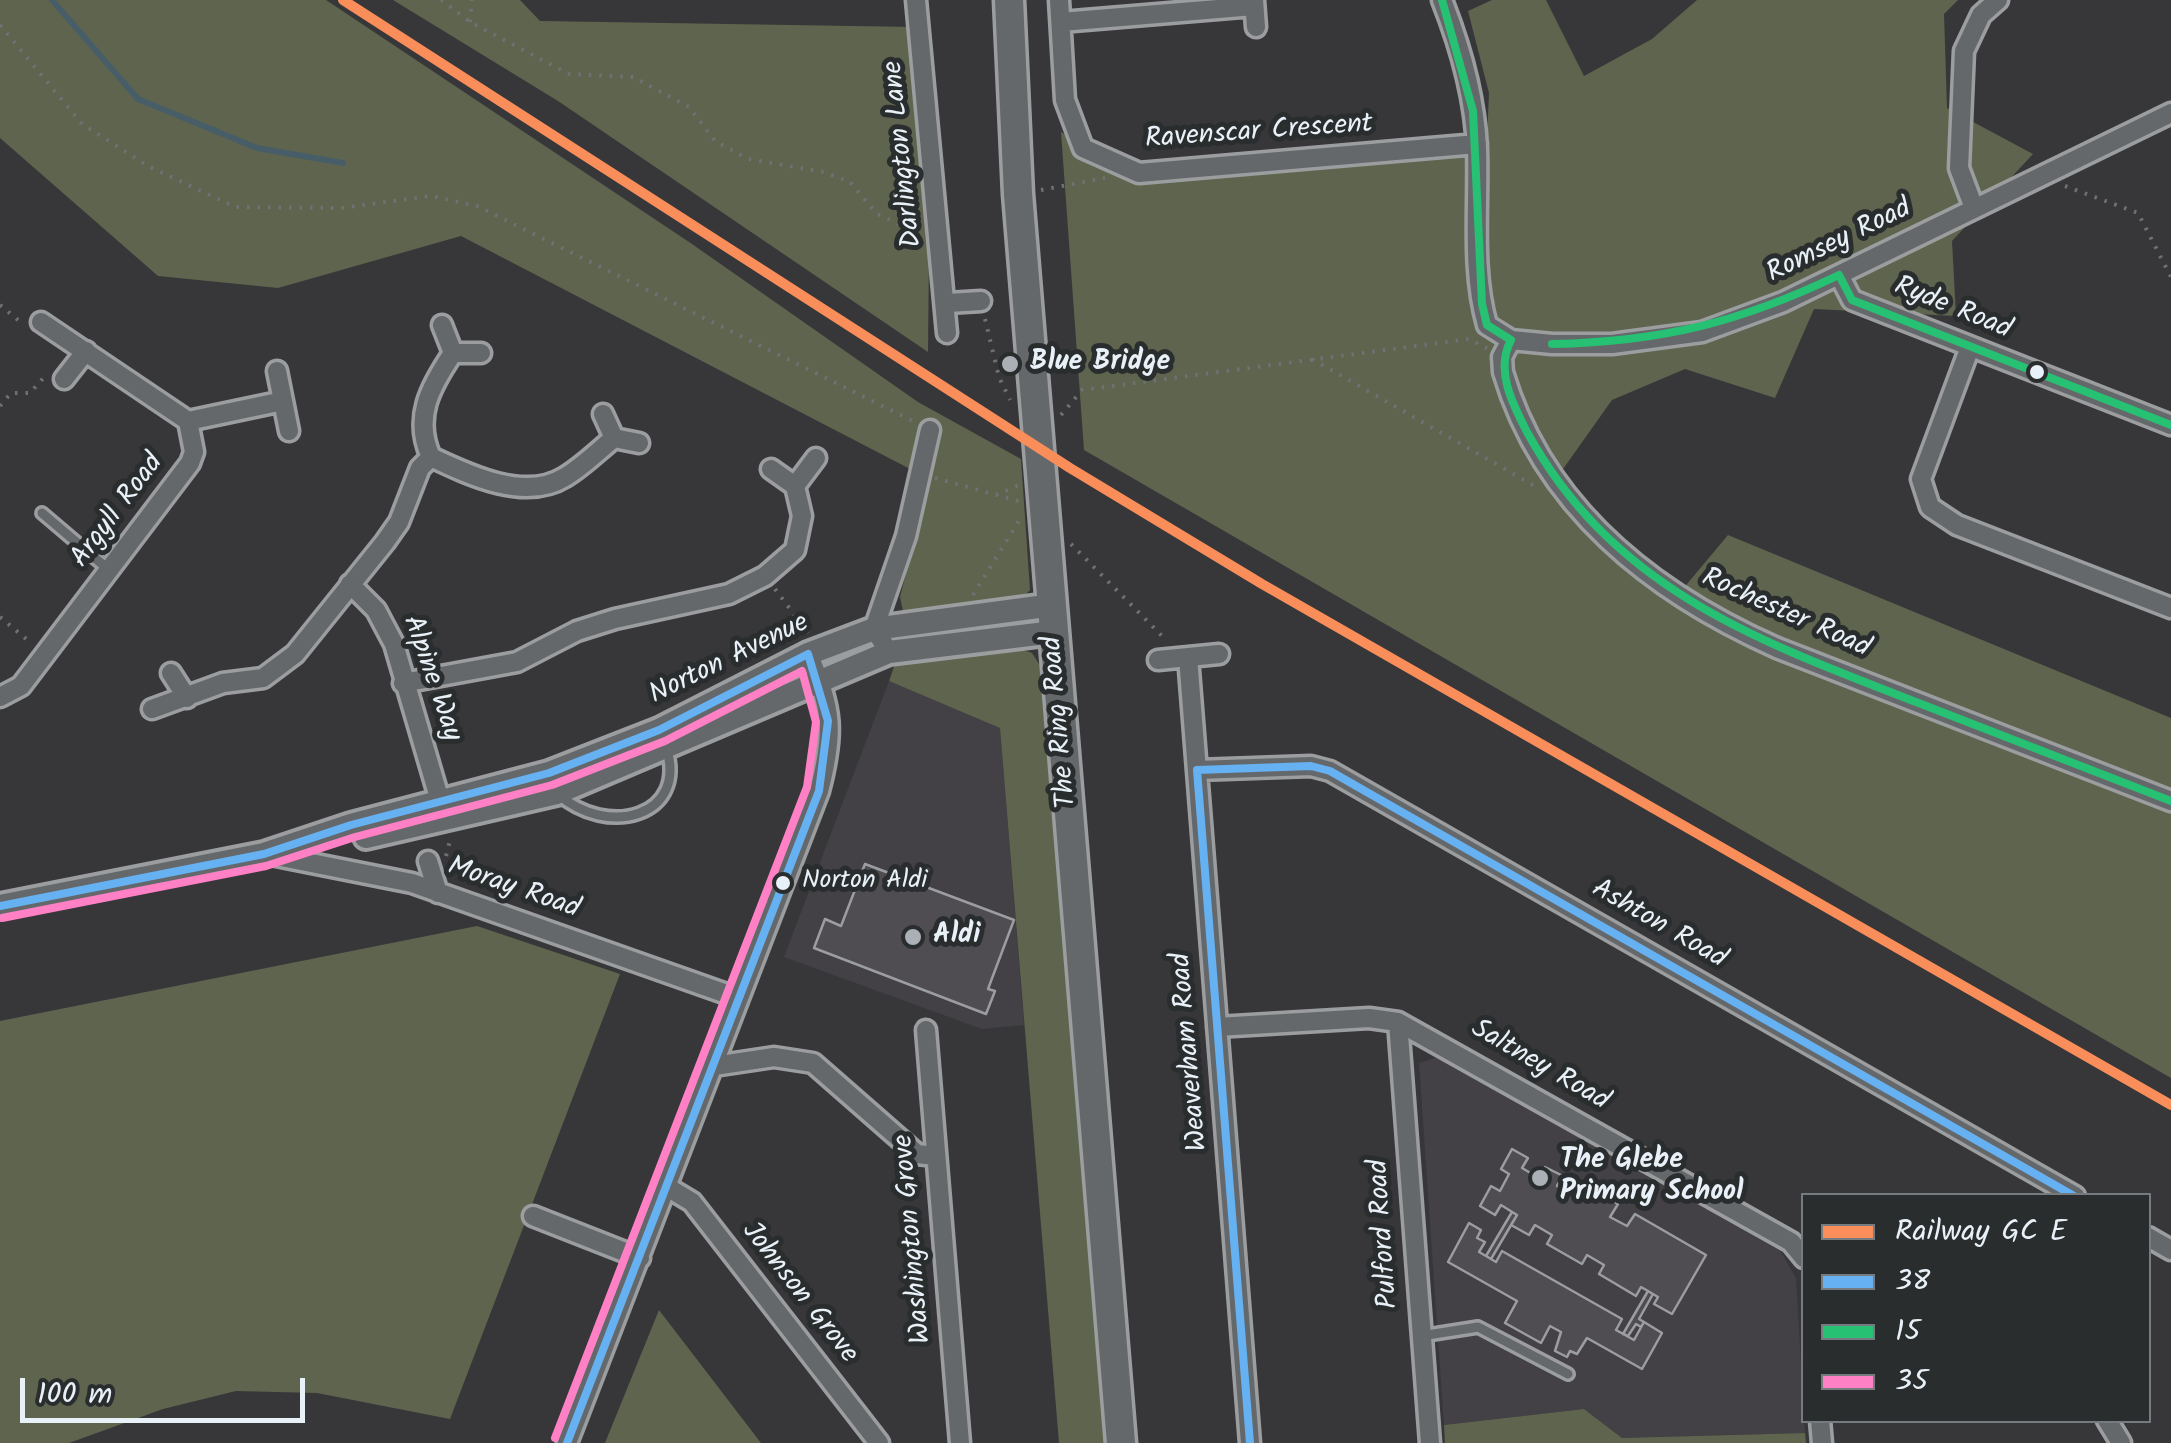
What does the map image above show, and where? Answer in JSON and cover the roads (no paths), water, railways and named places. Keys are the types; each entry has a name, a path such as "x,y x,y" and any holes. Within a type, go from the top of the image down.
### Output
{"main road":[{"name":"The Ring Road","path":"1009,0 1018,194 1120,1443"}],"street":[{"name":"Darlington Lane","path":"916,0 942,238 947,333"},
{"name":"Ravenscar Crescent","path":"1059,0 1064,100 1083,148 1119,168 1139,173 1477,144"},
{"name":"Rochester Road","path":"1442,0 1469,81 1477,144 1479,298 1487,325 1507,349 1509,393 1548,468 1603,537 1674,595 1777,648 2171,801"},
{"path":"1974,208 1959,168 1964,51 1981,16 1998,0"},
{"path":"1061,22 1254,3 1256,27"},
{"name":"Romsey Road","path":"1507,349 1612,344 1702,332 1746,318 2171,112"},
{"name":"Ryde Road","path":"1839,275 1852,300 2171,425"},
{"path":"948,303 981,301"},
{"path":"42,322 188,420 283,401"},
{"path":"442,325 453,353 422,413 422,436 431,457 482,478 534,488 563,479 614,438"},
{"path":"1970,346 1921,479 1930,507 1957,525 2171,608"},
{"path":"64,378 86,351"},
{"path":"453,353 481,352"},
{"path":"277,371 288,431"},
{"path":"603,414 614,438"},
{"name":"Argyll Road","path":"0,697 21,686 190,463 194,452 188,420"},
{"path":"889,652 874,629 906,536 920,474 922,425"},
{"path":"614,438 639,444"},
{"path":"152,710 223,683 263,678 296,654 399,522 420,468 431,457"},
{"path":"795,486 816,458"},
{"path":"403,683 517,662 577,631 666,606 729,594 765,576 794,550 802,516 795,486 771,468"},
{"name":"Alpine Way","path":"350,584 386,625 443,810"},
{"name":"Norton Avenue","path":"663,740 814,651 874,629 960,616 1053,618"},
{"name":"Norton Avenue","path":"0,906 264,854 351,824 443,810 553,783 889,652 1053,618"},
{"path":"567,1443 819,791 832,743 829,706 814,651"},
{"path":"1158,660 1219,654"},
{"name":"Weaverham Road","path":"1186,657 1250,1443"},
{"path":"172,672 188,698"},
{"name":"Ashton Road","path":"1197,770 1311,766 1330,770 2071,1193"},
{"name":"Moray Road","path":"264,854 412,884 738,998"},
{"path":"437,861 438,893"},
{"name":"Saltney Road","path":"1217,1028 1370,1018 1398,1022 1792,1242 1801,1254"},
{"name":"Pulford Road","path":"1398,1022 1430,1443"},
{"name":"Washington Grove","path":"926,1030 960,1443"},
{"path":"714,1066 774,1057 813,1063 917,1154 936,1156"},
{"name":"Johnson Grove","path":"667,1187 692,1202 879,1443"},
{"path":"533,1216 640,1258"}],"lane":[{"path":"42,513 109,570"},
{"path":"553,783 593,817 623,820 642,814 662,792 671,762 663,740"},
{"path":"1421,1336 1478,1326 1568,1374"}],"waterway":[{"path":"52,0 138,99 257,148 343,163"}],"place":[{"name":"Blue Bridge","path":"1010,364"},
{"name":"Norton Aldi","path":"783,883"},
{"name":"Aldi","path":"913,937"},
{"name":"The Glebe Primary School","path":"1540,1178"}]}
